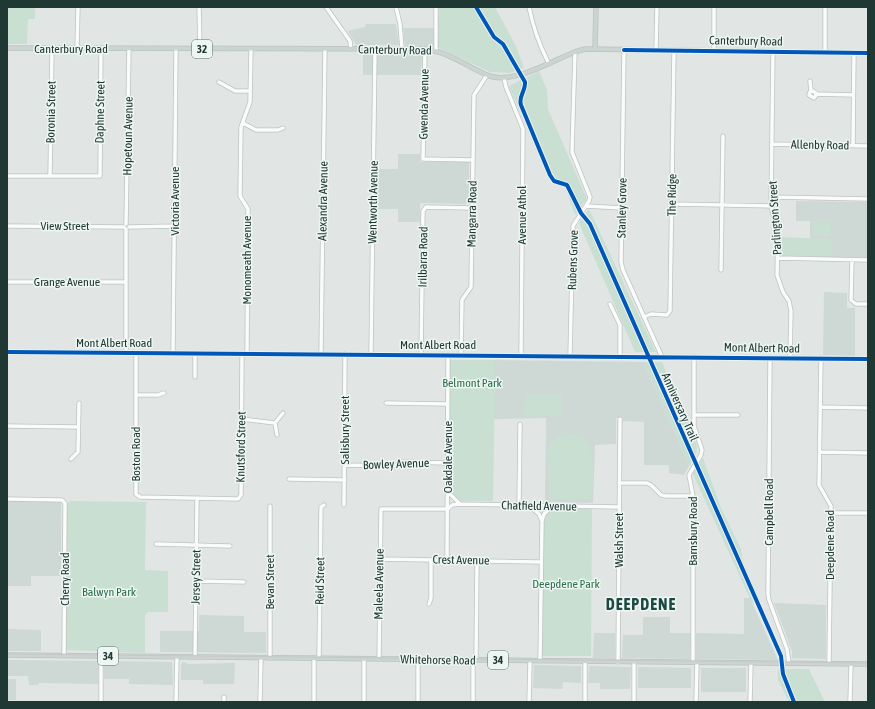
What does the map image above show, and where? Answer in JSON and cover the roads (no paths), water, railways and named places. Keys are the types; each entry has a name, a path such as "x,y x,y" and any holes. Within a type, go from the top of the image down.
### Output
{"main road":[{"path":"595,49 596,7"},
{"name":"Canterbury Road","path":"7,48 425,49 436,50 449,55 486,75 504,78 516,76 574,52 595,49 868,53"},
{"name":"Mont Albert Road","path":"7,352 868,359"},
{"name":"Whitehorse Road","path":"7,655 868,664"}],"street":[{"path":"77,49 78,7"},
{"path":"199,7 200,49"},
{"path":"326,7 350,41 352,49"},
{"path":"396,7 400,24 402,49"},
{"path":"436,7 436,50"},
{"path":"528,7 534,31 542,52 548,62"},
{"path":"656,50 657,7"},
{"path":"714,7 714,51"},
{"path":"825,7 825,52"},
{"name":"Boronia Street","path":"50,176 52,49"},
{"name":"Daphne Street","path":"50,176 100,176 101,49"},
{"name":"Hopetoun Avenue","path":"126,353 126,227 129,49"},
{"name":"Victoria Avenue","path":"173,353 176,49"},
{"name":"Monomeath Avenue","path":"247,354 248,209 240,196 243,123 250,102 251,49"},
{"name":"Alexandra Avenue","path":"321,354 325,49"},
{"name":"Wentworth Avenue","path":"371,354 375,49"},
{"name":"Gwenda Avenue","path":"425,49 423,159 473,160"},
{"name":"Stanley Grove","path":"624,50 622,208 623,270 660,357"},
{"name":"The Ridge","path":"644,317 651,314 667,315 670,311 674,50"},
{"name":"Parlington Street","path":"773,51 771,206 778,232 777,275 783,292 789,301 791,311 790,358"},
{"path":"574,52 572,152 590,197 589,202 596,208"},
{"path":"853,145 854,53"},
{"name":"Mangarra Road","path":"461,355 462,300 471,287 474,95 486,75"},
{"name":"Avenue Athol","path":"504,78 506,87 523,129 520,355"},
{"path":"810,81 811,91 809,95 811,98 816,97 817,94"},
{"path":"219,82 234,91 250,91"},
{"path":"811,91 816,92 817,94 853,95"},
{"path":"243,123 256,130 278,130 283,128"},
{"path":"721,270 723,136"},
{"name":"Allenby Road","path":"772,144 868,146"},
{"path":"7,176 50,176"},
{"path":"771,197 868,198"},
{"name":"Rubens Grove","path":"570,356 573,226 589,202"},
{"path":"672,204 771,206"},
{"path":"586,206 596,208 622,208"},
{"name":"Irilbarra Road","path":"421,355 423,211 426,208 472,208"},
{"name":"View Street","path":"7,226 175,226"},
{"path":"777,258 868,260"},
{"path":"852,260 851,300 853,303 868,304"},
{"name":"Grange Avenue","path":"7,282 126,282"},
{"path":"610,304 620,325 620,356"},
{"name":"Boston Road","path":"136,353 136,494 140,497 196,498"},
{"path":"195,353 195,377"},
{"name":"Knutsford Street","path":"196,498 238,499 240,497 242,354"},
{"name":"Salisbury Street","path":"344,505 345,354"},
{"name":"Oakdale Avenue","path":"448,355 448,560"},
{"name":"Barnsbury Road","path":"694,357 694,428 702,446 701,455 690,471 689,478 693,496 696,702"},
{"name":"Campbell Road","path":"770,358 768,594 787,649 789,663"},
{"name":"Deepdene Road","path":"821,358 820,485 829,501 831,513 829,664"},
{"path":"136,395 158,395 164,393"},
{"path":"71,459 78,452 79,403"},
{"path":"386,403 447,404"},
{"path":"820,408 868,408"},
{"path":"275,423 284,413"},
{"path":"694,415 738,415"},
{"path":"242,419 275,423"},
{"name":"Walsh Street","path":"618,662 620,419"},
{"path":"275,423 277,435"},
{"path":"519,505 520,424"},
{"path":"7,426 78,427"},
{"path":"820,452 868,453"},
{"name":"Bowley Avenue","path":"345,465 394,466 403,462 448,463"},
{"path":"289,479 345,480"},
{"path":"619,483 647,483 661,495 693,496"},
{"path":"448,491 460,504"},
{"name":"Jersey Street","path":"195,657 196,498"},
{"name":"Cherry Road","path":"7,499 62,500 65,503 64,656"},
{"name":"Chatfield Avenue","path":"381,509 448,509 452,505 460,504 619,507"},
{"name":"Reid Street","path":"314,702 317,658 321,507 324,505"},
{"name":"Bevan Street","path":"270,506 270,658"},
{"path":"528,506 539,514 542,521 540,661"},
{"path":"542,521 548,509 554,506"},
{"name":"Maleela Avenue","path":"379,659 381,509"},
{"path":"831,513 868,513"},
{"path":"156,544 230,546"},
{"name":"Crest Avenue","path":"380,559 541,562"},
{"path":"429,604 431,598 431,560"},
{"path":"473,702 477,561"},
{"path":"196,581 244,582"},
{"path":"101,656 101,702"},
{"path":"176,702 177,657"},
{"path":"260,702 261,658"},
{"path":"364,659 364,702"},
{"path":"418,659 418,702"},
{"path":"529,702 530,660"},
{"path":"584,702 585,661"},
{"path":"634,662 634,702"},
{"path":"750,702 751,663"},
{"path":"850,664 850,702"},
{"path":"224,697 224,702"}],"tram line":[{"path":"7,654 868,663"}],"district":[{"name":"DEEPDENE","path":"641,604"}],"park label":[{"name":"Belmont Park","path":"472,383"},
{"name":"Deepdene Park","path":"566,584"},
{"name":"Balwyn Park","path":"109,592"}]}
